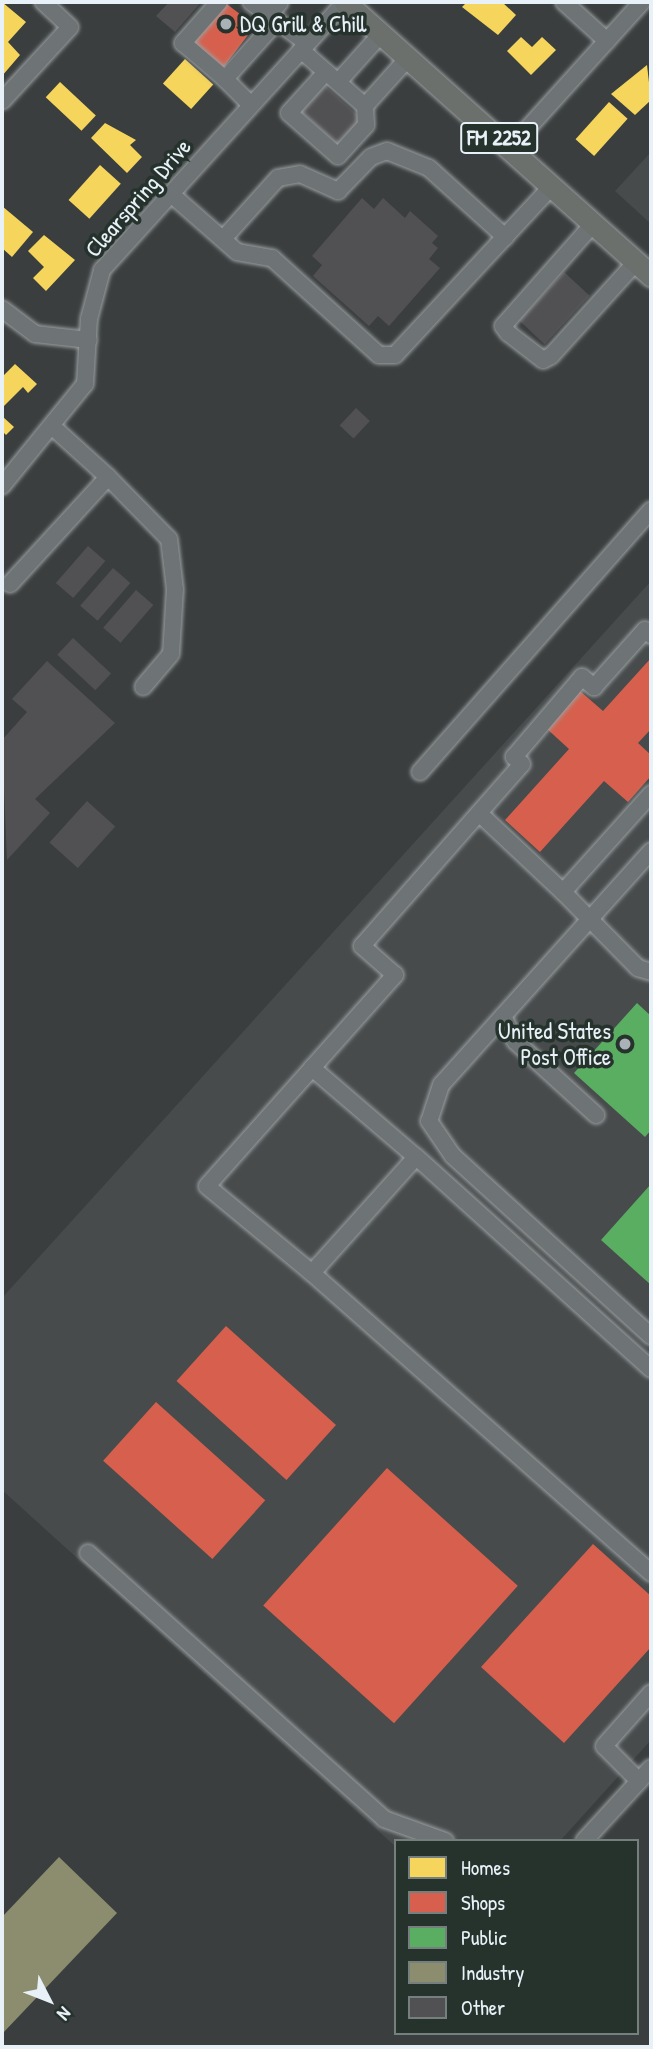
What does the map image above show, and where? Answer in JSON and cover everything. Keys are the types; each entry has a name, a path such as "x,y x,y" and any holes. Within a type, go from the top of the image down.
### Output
{"main road":[{"name":"FM 2252","path":"345,2 643,269"}],"street":[{"path":"2,101 69,27 43,2"},
{"path":"219,2 183,43 251,105"},
{"path":"251,2 304,46 332,77 365,106"},
{"path":"225,79 272,19 281,2"},
{"name":"Clearspring Drive","path":"2,486 54,428 85,384 89,340 102,270 345,2"},
{"path":"564,2 607,41"},
{"path":"510,148 642,2"},
{"path":"382,33 289,113 338,156 366,125 365,106 409,57"},
{"path":"223,239 278,178 300,174 338,191 370,157 387,151 429,168 505,237"},
{"path":"171,194 237,252 272,258 379,355 395,355 552,186"},
{"path":"593,223 503,326 508,333 543,360 551,356 643,269"},
{"path":"2,309 35,334 89,340"},
{"path":"54,428 169,538 175,589 171,654 142,687"},
{"path":"4,585 107,477"},
{"path":"420,772 651,510"},
{"path":"651,635 645,630 594,687 582,677 514,757 522,764 481,815 362,946 395,975 207,1186 312,1273 651,1573"},
{"path":"563,892 651,794"},
{"path":"481,815 638,968 651,972"},
{"path":"651,851 441,1085 429,1121 453,1156 651,1336"},
{"path":"503,1016 515,1041 596,1115"},
{"path":"312,1068 416,1157 651,1369"},
{"path":"312,1273 416,1157"},
{"path":"88,1553 384,1819 439,1839"},
{"path":"639,1781 604,1746 651,1693"},
{"path":"586,1839 651,1768"}],"shaded area":[{"path":"651,152 651,224 615,191"},
{"path":"651,581 651,1740 562,1839 394,1839 394,1845 2,1490 2,1298"}],"building: Homes":[{"path":"2,2 26,22 8,42 20,55 2,76"},
{"path":"467,2 502,2 516,15 498,35 462,7"},
{"path":"521,37 532,47 542,37 556,50 531,75 507,51"},
{"path":"185,59 213,84 191,109 163,84"},
{"path":"647,65 651,100 635,115 611,94"},
{"path":"60,82 96,115 82,131 46,97"},
{"path":"609,102 628,119 594,156 576,139"},
{"path":"105,123 136,140 130,145 142,157 127,173 91,138"},
{"path":"100,165 121,184 89,219 69,200"},
{"path":"2,206 33,232 12,257 2,248"},
{"path":"44,235 75,260 46,291 33,278 44,267 28,251"},
{"path":"15,364 37,384 28,393 23,387 4,406 2,377"},
{"path":"2,416 14,427 6,435 2,431"}],"building: Shops":[{"path":"224,2 255,25 223,69 192,45"},
{"path":"651,658 651,729 638,743 651,755 651,776 628,802 604,781 540,852 505,820 569,749 546,728 580,691 603,711"},
{"path":"226,1326 336,1425 286,1480 176,1381"},
{"path":"156,1402 265,1500 212,1559 103,1461"},
{"path":"387,1468 518,1586 394,1723 263,1605"},
{"path":"593,1544 651,1596 651,1647 564,1743 481,1667"}],"building: Public":[{"name":"United States Post Office","path":"637,1003 651,1016 651,1130 645,1137 574,1073"},
{"path":"651,1184 651,1285 601,1240"}],"building: Industry":[{"path":"59,1857 117,1913 2,2034 2,1917"}],"building: Other":[{"path":"169,2 201,2 175,32 156,16"},
{"path":"324,85 363,120 339,146 301,111"},
{"path":"362,198 374,209 383,198 405,218 410,211 438,236 432,243 438,248 429,259 440,268 389,326 378,316 369,326 313,276 322,265 312,256"},
{"path":"564,272 590,296 545,344 519,320"},
{"path":"356,408 370,421 354,439 340,426"},
{"path":"88,546 105,561 73,598 56,583"},
{"path":"113,568 130,583 98,621 80,606"},
{"path":"136,590 153,605 121,643 103,628"},
{"path":"73,638 111,673 95,690 57,655"},
{"path":"47,661 115,723 35,799 50,813 7,860 2,740 27,712 12,699"},
{"path":"87,801 115,826 78,868 50,843"}],"place":[{"name":"DQ Grill & Chill","path":"226,24"},
{"name":"United States Post Office","path":"625,1044"}]}
